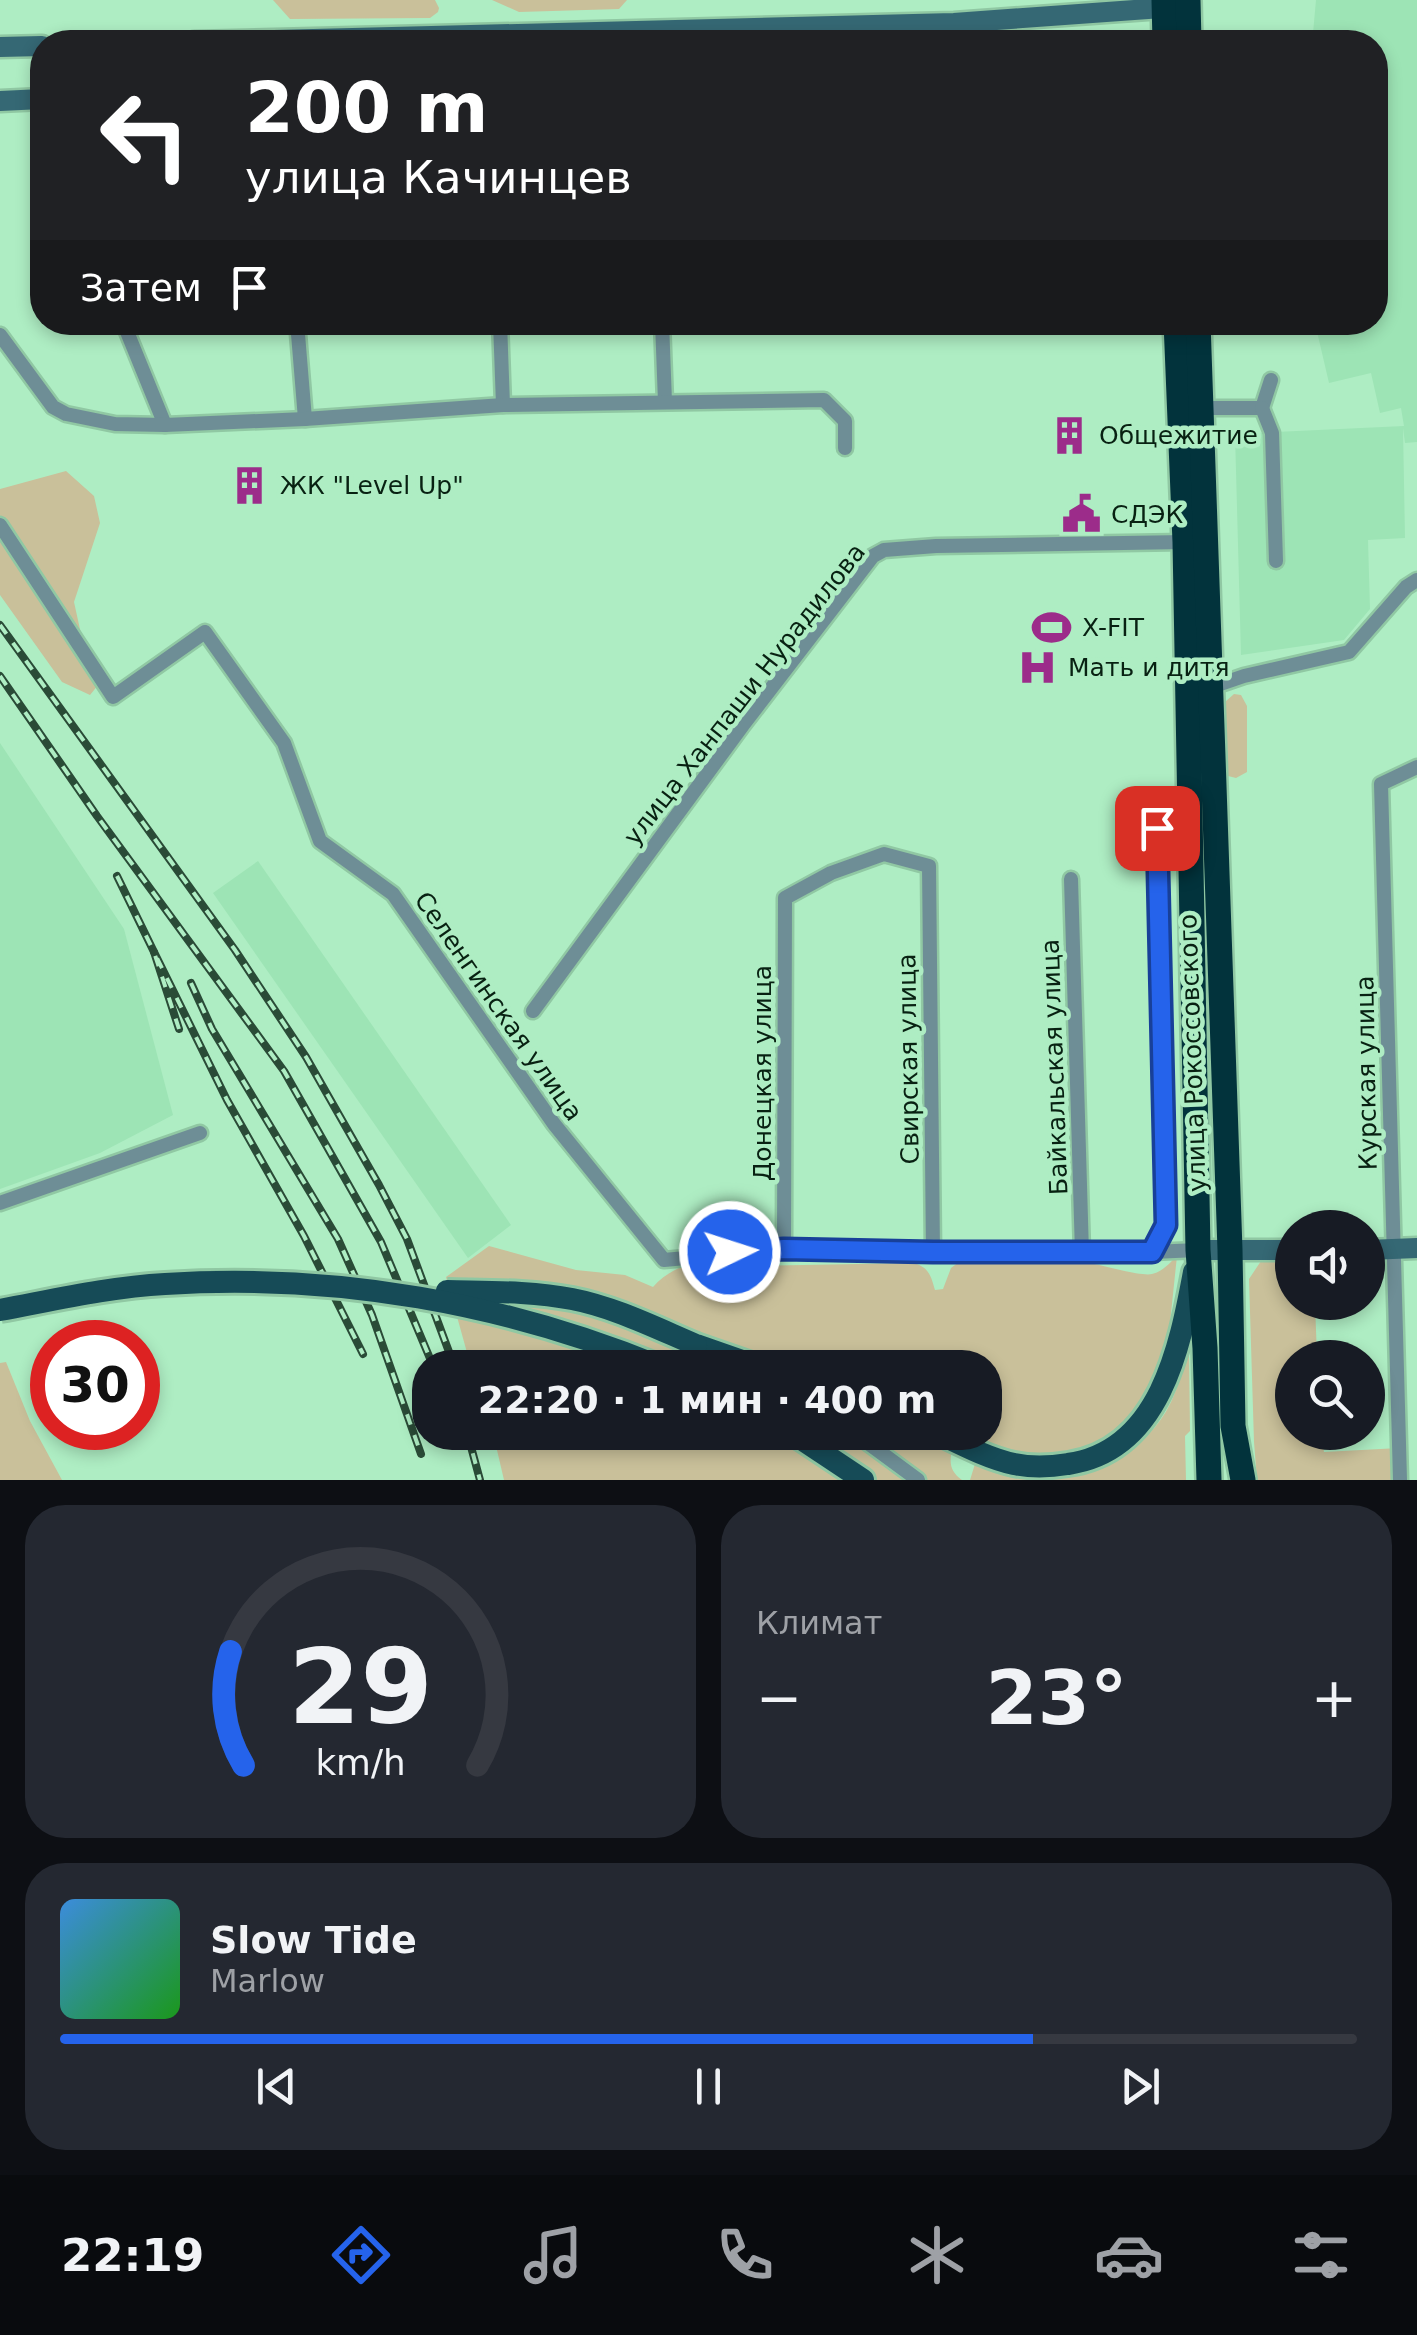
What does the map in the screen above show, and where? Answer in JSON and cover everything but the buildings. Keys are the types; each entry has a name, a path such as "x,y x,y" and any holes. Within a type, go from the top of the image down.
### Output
{"highway":[{"path":"1169,30 1176,4"},
{"path":"1176,4 1185,30"},
{"name":"улица Рокоссовского","path":"1177,335 1185,542 1198,1250 1209,1480"},
{"name":"улица Рокоссовского","path":"1198,335 1233,1426 1243,1480"}],"main road":[{"path":"674,30 954,23 1176,4"},
{"path":"0,46 30,46"},
{"path":"0,101 30,100"},
{"path":"1385,1250 1417,1248"},
{"path":"974,1450 1014,1464 1045,1467 1089,1460 1113,1448 1151,1410 1170,1369 1198,1250 1275,1250"},
{"path":"0,1310 162,1284 286,1282 444,1300 524,1319 620,1350"},
{"path":"368,1290 531,1294 574,1300 712,1350"},
{"path":"1233,1426 1234,1480"},
{"path":"818,1450 863,1480"}],"street":[{"path":"0,335 53,407 66,414 115,424 305,419 502,404 824,400 845,420 844,448"},
{"path":"128,335 165,425"},
{"path":"298,335 305,419"},
{"path":"500,335 502,404"},
{"path":"662,335 665,402"},
{"path":"1271,380 1262,408 1272,432 1276,561"},
{"path":"1200,408 1262,408"},
{"name":"Селенгинская улица","path":"0,525 113,697 205,632 284,743 320,841 393,894 554,1124 664,1260 784,1249"},
{"name":"улица Ханпаши Нурадилова","path":"533,1010 872,556 884,550 936,546 1185,542"},
{"path":"1209,689 1244,676 1349,652 1406,587 1417,580"},
{"name":"Курская улица","path":"1400,1480 1381,784 1417,767"},
{"path":"1152,1252 1166,1225 1157,828 1190,827"},
{"name":"Донецкая улица","path":"784,1249 785,898 831,873 884,854 928,866"},
{"name":"Свирская улица","path":"928,866 933,1252"},
{"name":"Байкальская улица","path":"1071,879 1082,1253"},
{"path":"0,1204 200,1133"},
{"path":"784,1249 1082,1253 1198,1250"},
{"path":"696,1344 708,1350"},
{"path":"877,1450 918,1480"}],"shaded area":[{"path":"273,0 435,0 439,8 430,18 290,19"},
{"path":"492,0 627,0 619,9 519,12"},
{"path":"1316,0 1417,0 1417,442 1405,443 1403,428 1405,538 1368,540 1370,609 1344,640 1241,655 1235,434 1404,426 1401,408 1380,413 1371,373 1329,383 1318,335 1388,335 1388,30 1313,30"},
{"path":"66,471 94,496 100,523 74,602 83,643 107,674 90,695 62,682 0,595 0,489"},
{"path":"1234,694 1241,695 1247,706 1247,772 1236,778 1228,776 1225,768 1225,702"},
{"path":"0,743 124,929 173,1115 100,1153 0,1189"},
{"path":"258,861 511,1225 468,1258 213,893"},
{"path":"489,1246 576,1270 625,1275 653,1287 679,1268 730,1253 754,1266 913,1263 928,1273 935,1290 943,1289 951,1268 959,1262 1070,1261 1152,1274 1177,1256 1168,1342 1152,1391 1124,1426 1101,1444 1054,1458 1002,1448 1002,1350 466,1350 446,1277"},
{"path":"1275,1260 1275,1320 1316,1320 1316,1340 1275,1340 1275,1450 1399,1448 1400,1480 1257,1480 1249,1279 1261,1261"},
{"path":"1189,1350 1186,1480 970,1480 975,1464 1028,1479 1071,1475 1112,1461 1146,1437 1160,1421 1174,1396"},
{"path":"6,1362 30,1421 30,1450 46,1450 62,1480 0,1480 0,1363"},
{"path":"497,1450 953,1450 951,1464 962,1480 504,1480"}],"railway":[{"path":"0,625 235,950 306,1057 407,1239 448,1350"},
{"path":"0,676 284,1071 381,1242 426,1350"},
{"path":"117,876 154,952"},
{"path":"179,1029 154,952 227,1100 304,1236 363,1354"},
{"path":"191,983 212,1029 338,1239 372,1315 421,1454"},
{"path":"472,1450 480,1480"}],"place":[{"name":"Общежитие","path":"1069,435"},
{"name":"ЖК \"Level Up\"","path":"250,485"},
{"name":"СДЭК","path":"1081,514"},
{"name":"X-FIT","path":"1052,627"},
{"name":"Мать и дитя","path":"1038,667"}],"route":[{"path":"730,1252 1152,1252 1166,1225 1157,828"}]}
